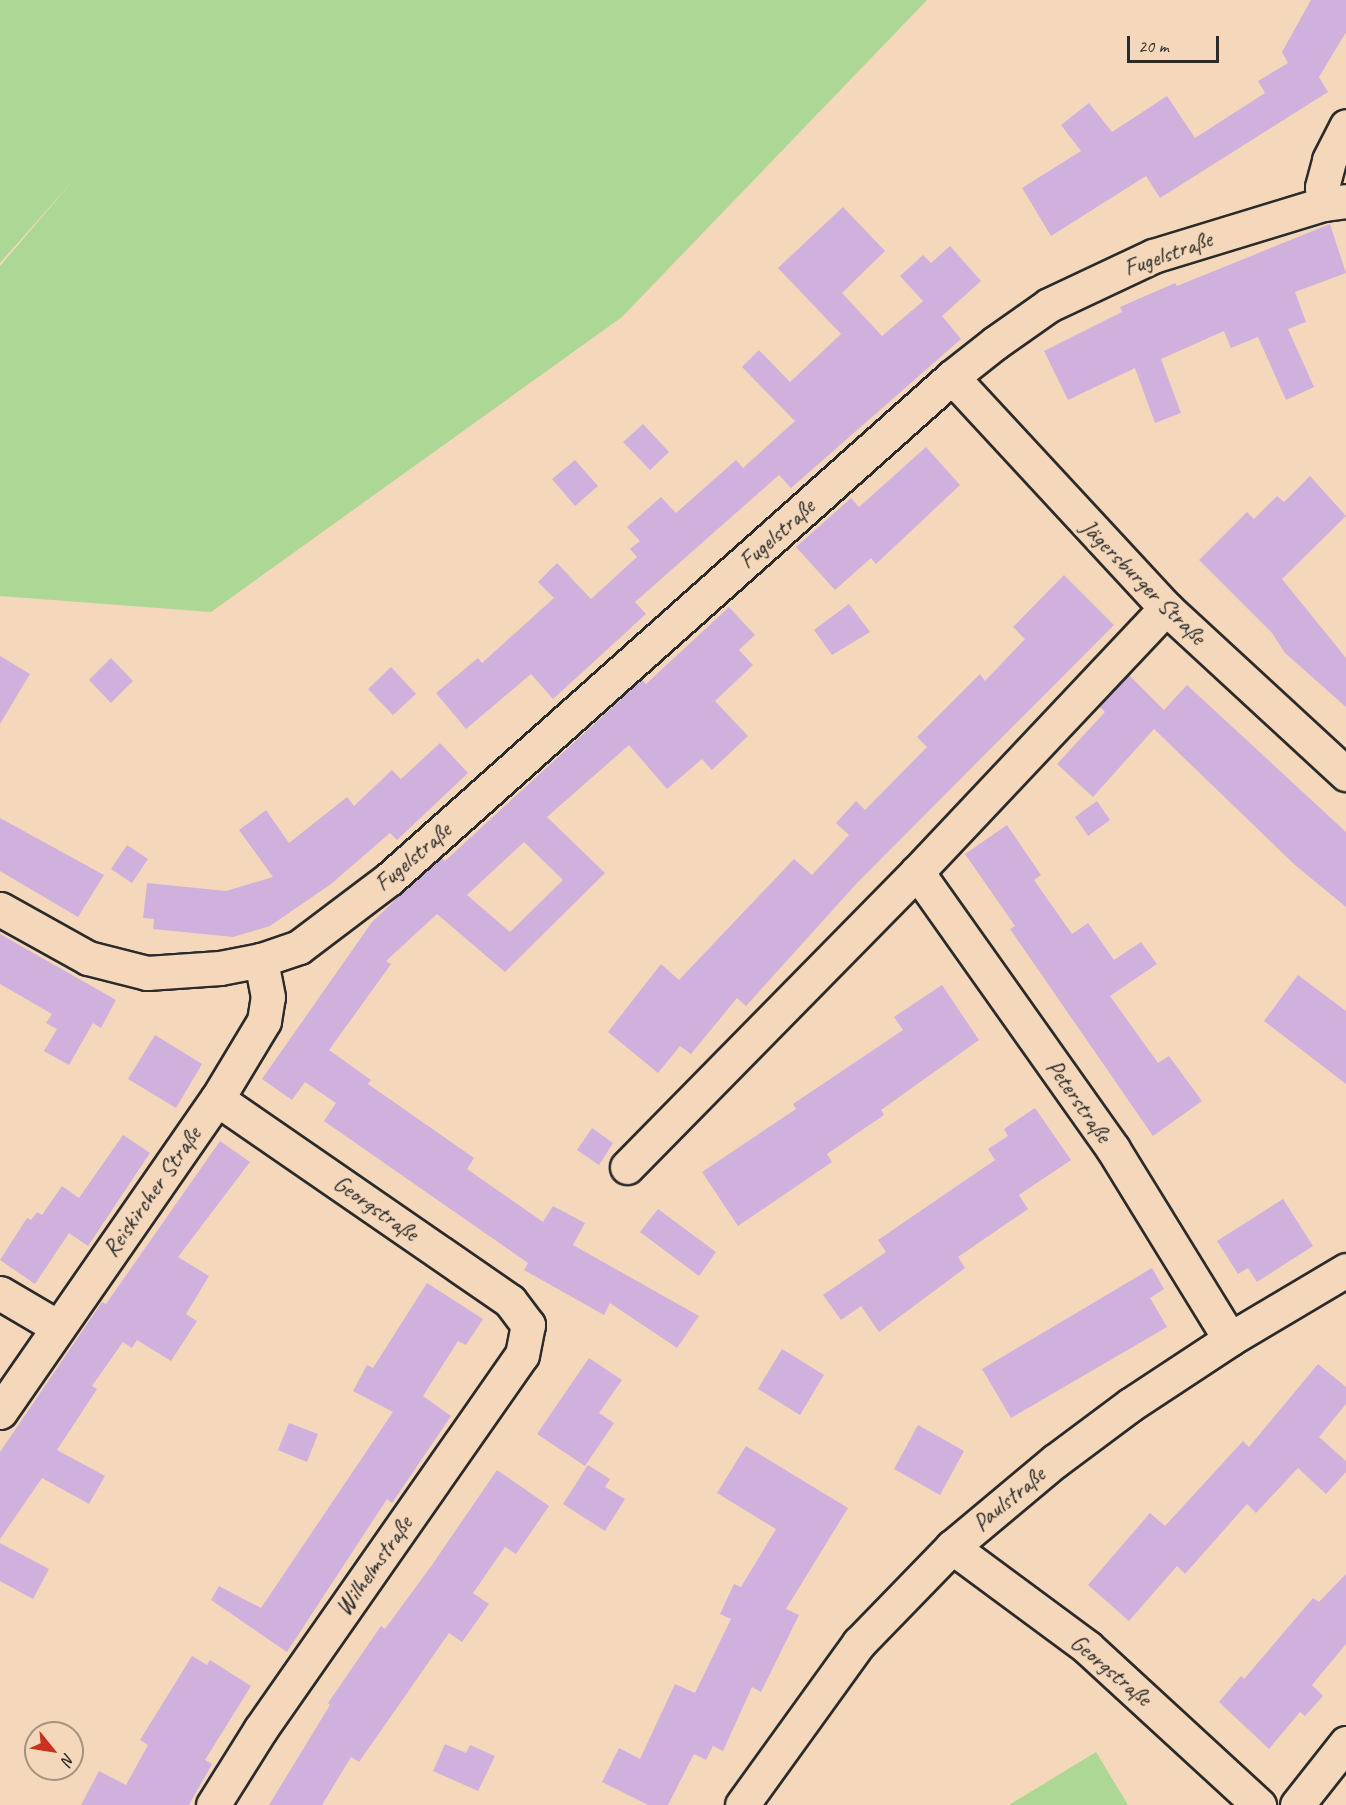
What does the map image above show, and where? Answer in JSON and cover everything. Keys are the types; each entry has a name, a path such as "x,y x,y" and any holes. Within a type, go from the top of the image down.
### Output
{"street":[{"path":"1335,203 1322,187 1329,160 1346,126"},
{"name":"Fugelstraße","path":"0,909 88,957 147,973 180,972 261,960 299,947 389,879 952,377 1049,305 1153,256 1335,203"},
{"name":"Jägersburger Straße","path":"952,377 1166,608 1346,774"},
{"path":"627,1167 917,872 1166,608"},
{"name":"Peterstraße","path":"917,872 1113,1149 1230,1339"},
{"name":"Reiskircher Straße","path":"0,1412 217,1099 264,1021 268,997 261,960"},
{"name":"Georgstraße","path":"217,1099 510,1301 528,1325"},
{"name":"Paulstraße","path":"742,1805 859,1643 952,1547 1064,1454 1230,1339 1307,1297 1346,1270"},
{"path":"0,1293 58,1327"},
{"name":"Wilhelmstraße","path":"213,1805 260,1730 522,1355 528,1325"},
{"name":"Georgstraße","path":"952,1547 1087,1647 1259,1805"},
{"path":"1297,1805 1346,1743"}],"green space":[{"path":"0,0 927,0 622,317 211,612 0,596 0,266 77,176 0,263"},
{"path":"1096,1752 1128,1805 1009,1805"}],"building":[{"path":"1311,0 1346,0 1346,32 1319,77 1328,92 1160,198 1146,176 1051,236 1022,188 1081,151 1061,125 1089,103 1112,132 1167,96 1195,138 1265,93 1258,81 1288,63 1282,52"},
{"path":"843,207 885,251 842,293 882,336 923,301 900,276 923,255 931,263 950,246 981,281 942,316 961,339 791,488 779,475 635,602 646,614 553,699 531,674 466,729 436,693 478,658 482,663 554,598 538,582 557,563 591,599 637,557 630,549 640,541 627,527 661,497 676,513 736,460 743,468 795,421 742,367 759,350 790,382 841,334 778,268"},
{"path":"1330,224 1346,273 1295,292 1306,322 1288,329 1314,387 1286,400 1258,337 1231,348 1224,331 1161,359 1181,413 1155,423 1135,368 1068,400 1044,351 1122,312 1120,307 1175,283 1177,286"},
{"path":"643,424 669,452 650,470 623,442"},
{"path":"926,447 960,485 876,564 871,558 835,590 796,547 851,498 859,507"},
{"path":"575,460 598,486 575,506 552,479"},
{"path":"1310,476 1346,516 1282,579 1346,658 1346,707 1285,653 1272,633 1199,560 1247,512 1254,519 1277,496 1284,502"},
{"path":"1064,575 1114,625 857,883 746,1006 737,998 691,1054 680,1046 658,1073 608,1032 661,964 679,980 794,859 812,875 849,835 836,823 856,801 865,810 927,747 917,737 980,674 985,681 1025,639 1013,627"},
{"path":"849,604 870,632 832,655 814,630"},
{"path":"729,607 755,635 739,650 753,665 715,701 748,736 712,770 702,759 667,789 629,745 547,817 605,873 505,972 437,914 386,961 391,964 329,1050 371,1080 368,1084 474,1158 467,1169 543,1222 553,1206 585,1223 573,1245 699,1316 677,1348 610,1303 604,1315 524,1270 528,1263 324,1121 336,1103 305,1082 292,1100 262,1079 372,922 441,857 445,861 642,680 646,684","holes":["524,842 563,880 510,932 467,895"]},
{"path":"0,656 30,674 0,724"},
{"path":"111,658 133,681 111,703 89,680"},
{"path":"391,667 416,694 393,715 368,689"},
{"path":"1129,675 1164,710 1187,685 1346,832 1346,907 1295,865 1154,729 1093,797 1057,764 1105,712 1099,706"},
{"path":"440,743 468,773 397,840 390,833 331,884 270,926 233,937 153,929 154,919 143,918 147,883 226,891 273,877 239,830 266,810 289,843 347,797 354,806 392,770 401,779"},
{"path":"1097,801 1110,820 1088,836 1075,817"},
{"path":"0,818 104,875 78,917 0,871"},
{"path":"1007,825 1041,875 1034,880 1072,934 1088,923 1114,960 1141,942 1157,964 1110,996 1158,1063 1169,1056 1202,1101 1153,1136 1010,929 1015,926 965,854"},
{"path":"127,845 148,859 132,883 111,869"},
{"path":"0,934 116,1000 101,1028 93,1023 69,1065 44,1051 57,1029 46,1023 52,1014 0,984"},
{"path":"1298,975 1346,1011 1346,1084 1264,1021"},
{"path":"942,985 979,1040 881,1110 884,1115 827,1154 832,1162 738,1226 702,1172 796,1109 793,1104 903,1030 894,1017"},
{"path":"155,1035 202,1064 176,1108 128,1079"},
{"path":"1035,1108 1071,1160 1019,1195 1028,1209 958,1257 965,1268 879,1332 861,1306 841,1320 823,1295 886,1252 878,1240 995,1160 988,1149 1008,1136 1004,1129"},
{"path":"592,1128 613,1143 599,1165 577,1150"},
{"path":"123,1135 150,1153 88,1246 69,1233 35,1284 0,1260 27,1218 31,1220 37,1212 42,1215 62,1186 79,1198"},
{"path":"220,1141 250,1162 178,1257 209,1276 186,1314 197,1321 171,1361 137,1340 132,1348 123,1342 92,1386 97,1389 57,1450 105,1476 89,1504 42,1478 0,1539 0,1452 102,1302 106,1304"},
{"path":"1283,1199 1313,1246 1257,1282 1248,1268 1238,1274 1217,1241"},
{"path":"658,1209 716,1252 699,1276 640,1232"},
{"path":"1152,1268 1164,1289 1150,1298 1167,1327 1011,1418 982,1369"},
{"path":"427,1283 483,1319 466,1345 458,1341 423,1396 451,1416 392,1503 387,1499 287,1652 211,1600 219,1586 261,1608 393,1412 353,1391 367,1365 373,1368"},
{"path":"782,1349 824,1375 800,1415 758,1389"},
{"path":"589,1358 622,1380 599,1413 614,1423 585,1466 537,1434"},
{"path":"1318,1364 1346,1387 1346,1404 1319,1437 1346,1461 1346,1472 1326,1494 1298,1468 1256,1513 1247,1504 1185,1574 1177,1566 1129,1621 1088,1585 1150,1513 1165,1526 1243,1441 1249,1447"},
{"path":"289,1423 318,1434 307,1462 278,1450"},
{"path":"918,1425 964,1451 940,1495 894,1469"},
{"path":"746,1446 848,1508 786,1609 799,1615 761,1692 752,1687 723,1751 713,1746 706,1760 694,1754 668,1805 648,1805 602,1782 619,1748 640,1759 675,1684 695,1693 731,1619 720,1614 734,1584 741,1587 776,1529 717,1493"},
{"path":"588,1465 610,1479 605,1487 625,1499 605,1531 563,1504"},
{"path":"497,1470 549,1506 516,1554 505,1547 473,1593 489,1604 462,1642 449,1633 359,1762 351,1757 322,1805 269,1805 330,1705 328,1703 381,1626 385,1629 432,1565"},
{"path":"0,1543 49,1569 33,1599 0,1581"},
{"path":"1346,1574 1346,1644 1312,1685 1323,1696 1305,1716 1300,1712 1269,1749 1219,1702 1241,1676 1244,1679 1313,1598 1319,1602"},
{"path":"192,1656 207,1665 210,1660 251,1686 205,1760 212,1764 189,1805 81,1805 99,1771 126,1785 148,1745 140,1740"},
{"path":"445,1744 466,1753 470,1745 495,1756 478,1791 433,1771"}]}
